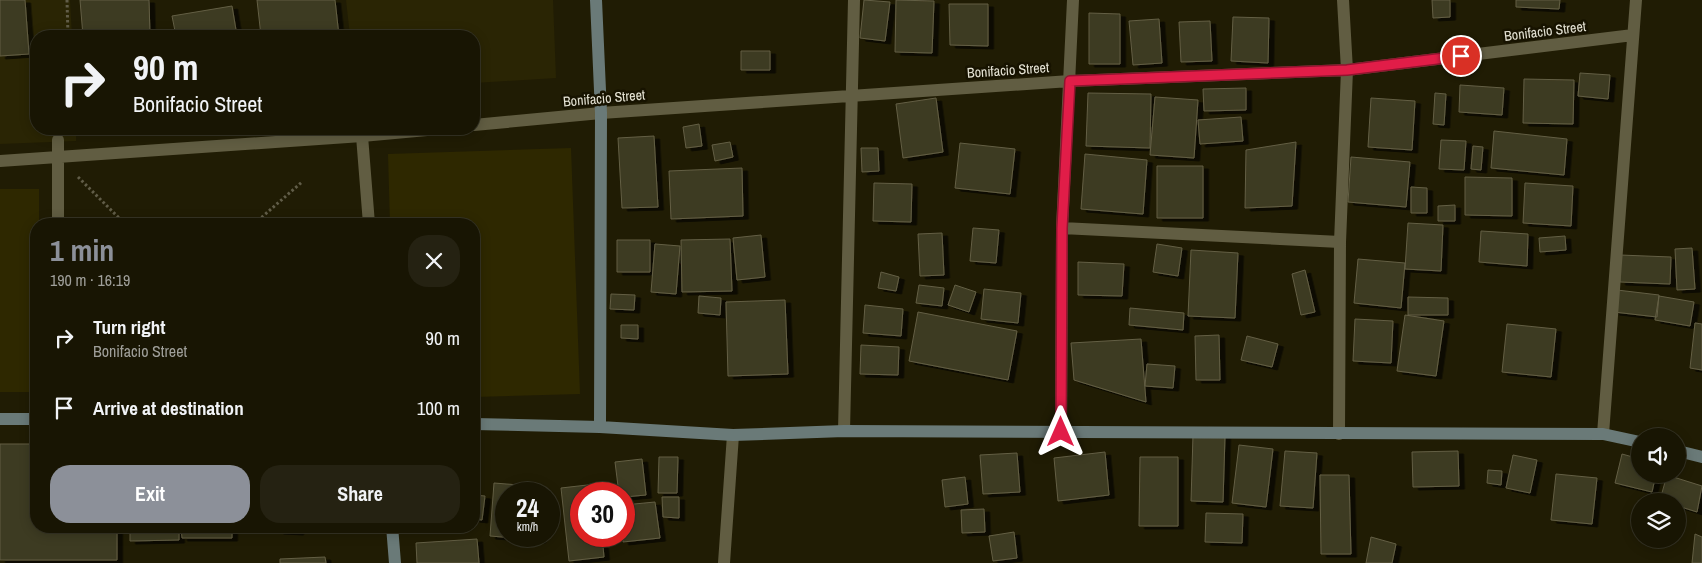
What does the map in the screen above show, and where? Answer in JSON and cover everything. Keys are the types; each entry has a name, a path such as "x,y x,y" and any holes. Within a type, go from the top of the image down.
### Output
{"street":[{"path":"596,0 601,113 600,427"},
{"path":"844,431 850,95 854,0"},
{"path":"1061,432 1062,228 1073,0"},
{"path":"1339,434 1340,242 1347,70 1343,0"},
{"path":"1603,434 1636,0"},
{"name":"Bonifacio Street","path":"480,124 601,113 1070,81 1347,70 1633,35"},
{"path":"0,161 373,135"},
{"path":"362,136 369,218"},
{"path":"58,140 58,218"},
{"path":"1062,228 1340,242"},
{"path":"0,419 30,419"},
{"path":"480,424 600,427 733,435 844,431 1603,434 1631,440"},
{"path":"724,563 733,435"},
{"path":"1686,453 1702,457"},
{"path":"393,533 395,563"}],"path":[{"path":"67,0 68,30"},
{"path":"58,157 119,218"},
{"path":"261,218 302,182"}],"shaded area":[{"path":"0,0 70,0 72,30 30,30 30,135 76,135 76,141 0,144"},
{"path":"346,0 553,0 556,78 480,83 480,30 349,30"},
{"path":"571,148 580,394 480,397 480,218 390,218 388,154"},
{"path":"0,189 39,189 39,218 30,218 30,392 0,392"}],"building":[{"path":"0,0 25,0 29,54 0,56"},
{"path":"80,0 149,0 150,30 82,30"},
{"path":"257,0 335,0 338,30 260,30"},
{"path":"864,0 890,2 885,41 860,38"},
{"path":"896,0 934,1 932,53 895,52"},
{"path":"1432,0 1450,0 1450,17 1433,18"},
{"path":"1516,0 1560,0 1559,9 1516,7"},
{"path":"949,4 988,4 988,46 950,45"},
{"path":"232,6 236,30 175,30 172,16"},
{"path":"1089,13 1120,14 1120,64 1089,64"},
{"path":"1233,17 1269,18 1268,63 1231,61"},
{"path":"1159,19 1162,63 1133,65 1129,21"},
{"path":"1210,21 1212,61 1181,62 1179,22"},
{"path":"741,51 770,51 770,70 741,70"},
{"path":"1580,73 1610,75 1608,99 1578,96"},
{"path":"1524,79 1574,80 1573,124 1523,123"},
{"path":"1460,85 1504,88 1502,115 1459,112"},
{"path":"1246,88 1246,110 1204,111 1203,89"},
{"path":"1088,93 1151,94 1150,148 1086,146"},
{"path":"1435,93 1446,94 1444,125 1433,124"},
{"path":"1155,97 1198,100 1194,158 1150,155"},
{"path":"936,98 943,152 903,158 896,104"},
{"path":"1371,98 1415,101 1412,150 1368,147"},
{"path":"1241,117 1243,141 1200,144 1198,120"},
{"path":"699,124 702,146 686,148 683,127"},
{"path":"1494,131 1567,139 1564,175 1491,168"},
{"path":"654,136 658,207 622,208 618,138"},
{"path":"1441,140 1466,141 1464,170 1439,169"},
{"path":"730,142 733,157 715,161 712,145"},
{"path":"1296,142 1292,206 1245,208 1246,150"},
{"path":"960,143 1015,149 1010,194 955,188"},
{"path":"1473,146 1483,147 1481,170 1471,169"},
{"path":"861,148 878,148 879,171 862,172"},
{"path":"1085,154 1147,160 1143,214 1081,209"},
{"path":"1351,157 1410,162 1406,207 1348,202"},
{"path":"1157,166 1203,166 1203,218 1157,218"},
{"path":"742,168 743,216 671,219 669,171"},
{"path":"1465,177 1512,178 1512,216 1465,215"},
{"path":"874,183 912,184 911,222 873,221"},
{"path":"1525,183 1573,186 1571,226 1523,223"},
{"path":"1411,187 1427,188 1427,213 1411,213"},
{"path":"1455,205 1455,221 1438,221 1438,206"},
{"path":"1408,223 1443,225 1441,271 1405,269"},
{"path":"973,228 999,230 996,263 970,261"},
{"path":"1481,231 1528,234 1527,266 1479,262"},
{"path":"942,233 944,275 920,276 918,234"},
{"path":"761,235 765,277 737,280 733,238"},
{"path":"1565,236 1566,250 1540,252 1539,238"},
{"path":"730,239 732,291 682,292 681,240"},
{"path":"617,240 650,240 650,272 617,272"},
{"path":"655,244 680,246 676,294 651,292"},
{"path":"1157,244 1182,248 1178,276 1153,272"},
{"path":"1692,248 1695,289 1677,290 1675,249"},
{"path":"1191,250 1238,253 1235,318 1188,316"},
{"path":"1620,255 1671,257 1670,284 1620,282"},
{"path":"1358,259 1405,263 1401,308 1354,303"},
{"path":"1078,262 1124,264 1122,296 1078,295"},
{"path":"1305,270 1315,312 1301,315 1292,274"},
{"path":"881,272 899,277 896,291 878,288"},
{"path":"919,285 944,288 942,306 916,303"},
{"path":"955,285 976,292 969,312 948,305"},
{"path":"984,289 1021,293 1018,323 981,319"},
{"path":"1617,290 1659,295 1657,317 1614,312"},
{"path":"611,294 635,295 634,310 610,309"},
{"path":"699,296 721,298 720,315 698,313"},
{"path":"1659,296 1694,302 1690,326 1655,320"},
{"path":"1408,297 1448,298 1448,315 1408,315"},
{"path":"785,300 788,374 728,376 726,302"},
{"path":"865,305 903,309 901,336 863,333"},
{"path":"1130,308 1184,313 1183,330 1129,325"},
{"path":"918,312 1017,331 1008,380 909,361"},
{"path":"1405,315 1444,321 1436,376 1397,371"},
{"path":"1355,319 1393,321 1391,363 1353,361"},
{"path":"1695,323 1702,324 1702,370 1690,368"},
{"path":"1507,324 1556,329 1551,377 1502,372"},
{"path":"621,325 638,325 638,339 621,338"},
{"path":"1219,335 1220,380 1196,380 1195,336"},
{"path":"1247,336 1278,344 1272,367 1241,360"},
{"path":"1141,339 1146,402 1074,380 1071,343"},
{"path":"861,345 899,347 898,375 860,374"},
{"path":"1147,364 1175,366 1173,388 1145,386"},
{"path":"1193,435 1225,436 1223,502 1191,501"},
{"path":"0,444 30,444 30,533 117,533 117,560 0,560"},
{"path":"1239,445 1273,449 1266,507 1232,503"},
{"path":"1285,451 1317,453 1313,508 1280,506"},
{"path":"1458,451 1459,486 1413,487 1412,452"},
{"path":"1105,452 1109,495 1058,501 1054,458"},
{"path":"1017,453 1020,492 983,494 980,455"},
{"path":"1622,454 1631,456 1631,483 1654,483 1652,492 1615,483"},
{"path":"1513,455 1537,460 1530,493 1506,488"},
{"path":"659,457 678,457 677,493 658,493"},
{"path":"1140,457 1178,457 1178,526 1139,526"},
{"path":"642,459 646,495 635,496 635,482 618,482 615,462"},
{"path":"1488,470 1502,471 1501,485 1487,483"},
{"path":"1556,474 1597,478 1592,524 1551,520"},
{"path":"1320,475 1349,475 1351,554 1321,554"},
{"path":"965,477 968,504 945,507 942,480"},
{"path":"1686,481 1702,486 1697,512 1686,509 1686,493 1662,493 1665,483 1686,483"},
{"path":"494,483 495,483 495,536 490,536"},
{"path":"570,487 570,547 603,547 604,557 569,561 561,488"},
{"path":"480,496 485,496 482,520 480,520"},
{"path":"662,497 679,497 679,518 663,517"},
{"path":"655,502 660,538 635,541 635,504"},
{"path":"984,509 985,532 962,533 961,510"},
{"path":"1206,513 1243,514 1242,543 1205,542"},
{"path":"1014,532 1017,558 993,561 989,536"},
{"path":"130,533 179,533 179,540 130,541"},
{"path":"182,533 232,533 232,538 182,538"},
{"path":"1695,534 1702,537 1702,563 1692,563"},
{"path":"1371,537 1396,544 1392,563 1366,563"},
{"path":"477,539 479,563 417,563 416,543"},
{"path":"325,557 326,563 280,563 280,559"}],"route":[{"path":"1061,432 1062,228 1070,81 1347,70 1461,56"}]}
